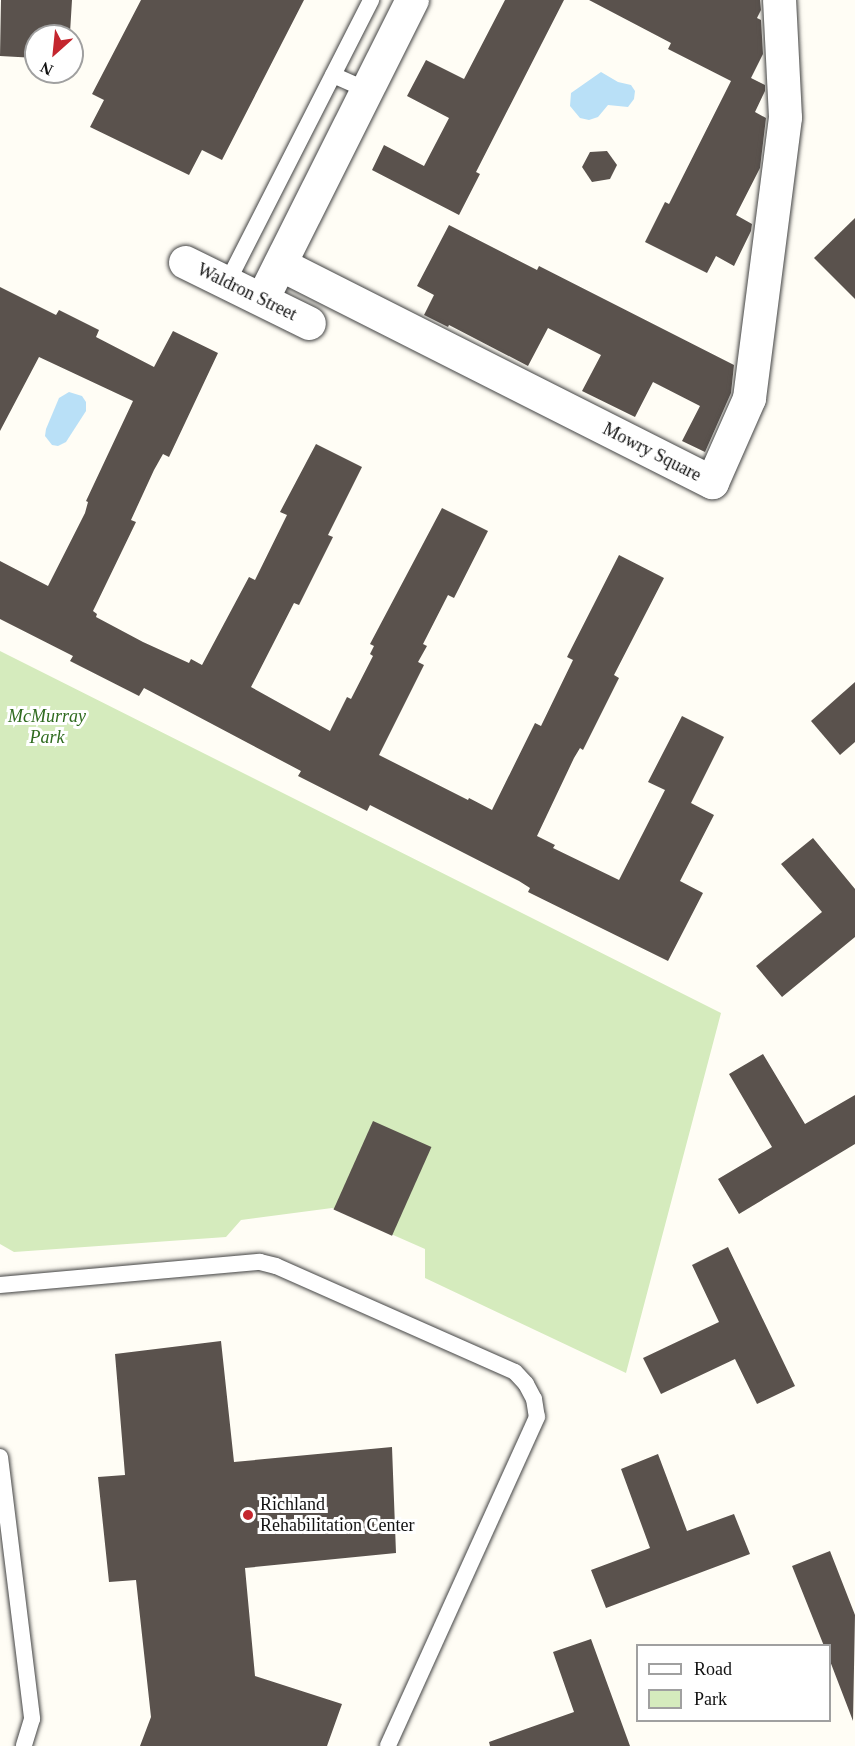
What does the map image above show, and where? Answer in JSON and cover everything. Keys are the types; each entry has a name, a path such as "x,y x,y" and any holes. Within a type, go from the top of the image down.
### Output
{"street":[{"path":"262,299 412,0"},
{"name":"Mowry Square","path":"280,264 712,482 749,398 785,117 779,0"},
{"name":"Waldron Street","path":"185,262 309,323"}],"lane":[{"path":"227,283 371,0"},
{"path":"333,75 367,90"},
{"path":"0,1285 260,1262 276,1266 515,1372 526,1384 534,1399 537,1417 388,1746"},
{"path":"0,1457 32,1719 24,1746"}],"green space":[{"name":"McMurray Park","path":"0,651 721,1013 626,1373 425,1278 425,1249 332,1208 241,1220 226,1237 14,1252 0,1244"}],"water":[{"path":"601,72 618,82 631,85 635,91 634,99 628,107 608,105 598,117 589,120 580,118 570,106 571,93"},
{"path":"69,392 82,396 86,402 86,411 66,442 58,446 52,445 45,436 46,429 59,398"}],"building":[{"path":"1,0 72,0 71,24 24,24 24,57 0,56"},
{"path":"141,0 304,0 222,160 202,150 189,175 90,127 104,100 92,94"},
{"path":"505,0 564,0 476,172 480,174 459,215 372,170 384,145 424,166 449,118 407,96 426,60 464,79"},
{"path":"589,0 760,0 761,10 757,18 761,20 763,54 751,78 765,85 765,91 755,112 766,118 760,168 736,215 752,224 751,231 734,266 716,256 707,273 645,242 665,202 669,204 731,81 668,49 671,43"},
{"path":"607,151 617,165 610,179 592,182 582,167 590,152"},
{"path":"855,218 855,299 814,258"},
{"path":"449,225 537,270 539,266 734,365 731,393 705,452 682,441 700,406 653,382 635,417 582,391 601,355 548,328 528,366 449,325 448,327 424,315 434,295 417,286"},
{"path":"0,287 56,315 59,310 99,330 96,337 154,367 173,331 218,353 169,457 163,454 154,470 131,520 136,522 93,611 97,614 96,617 143,642 189,663 191,659 202,665 249,577 255,580 287,515 280,512 316,444 362,467 328,535 333,537 299,605 294,603 251,687 330,731 347,697 351,699 373,656 370,654 374,646 370,644 442,508 488,531 454,598 448,595 423,644 427,646 418,662 424,665 379,755 468,800 469,798 492,810 535,723 541,726 573,660 567,657 619,555 664,578 614,675 619,678 583,750 580,748 574,758 537,836 555,845 553,848 619,880 665,790 648,782 682,716 724,737 691,803 714,815 680,881 703,893 668,961 528,892 530,888 519,881 370,805 367,811 298,776 301,771 144,688 139,696 70,661 73,656 0,619 0,561 48,586 85,513 88,502 86,501 133,401 39,357 0,431"},
{"path":"855,682 855,742 840,755 811,721"},
{"path":"813,838 855,889 855,937 782,997 756,966 822,912 781,864"},
{"path":"763,1054 805,1124 855,1095 855,1144 739,1214 718,1179 772,1147 729,1074"},
{"path":"373,1121 431,1147 392,1236 334,1210"},
{"path":"728,1247 795,1386 757,1404 735,1359 661,1394 643,1358 719,1322 692,1265"},
{"name":"Richland Rehabilitation Center","path":"221,1341 234,1462 392,1447 396,1553 245,1568 255,1676 342,1704 327,1746 140,1746 151,1717 136,1580 109,1582 98,1477 125,1475 115,1354"},
{"path":"658,1454 687,1531 734,1514 750,1554 606,1608 591,1570 650,1548 621,1469"},
{"path":"830,1551 855,1615 853,1721 831,1664 831,1644 823,1644 792,1566"},
{"path":"591,1639 630,1746 490,1746 489,1742 574,1712 553,1652"}],"place":[{"name":"Richland Rehabilitation Center","path":"248,1515"}]}
